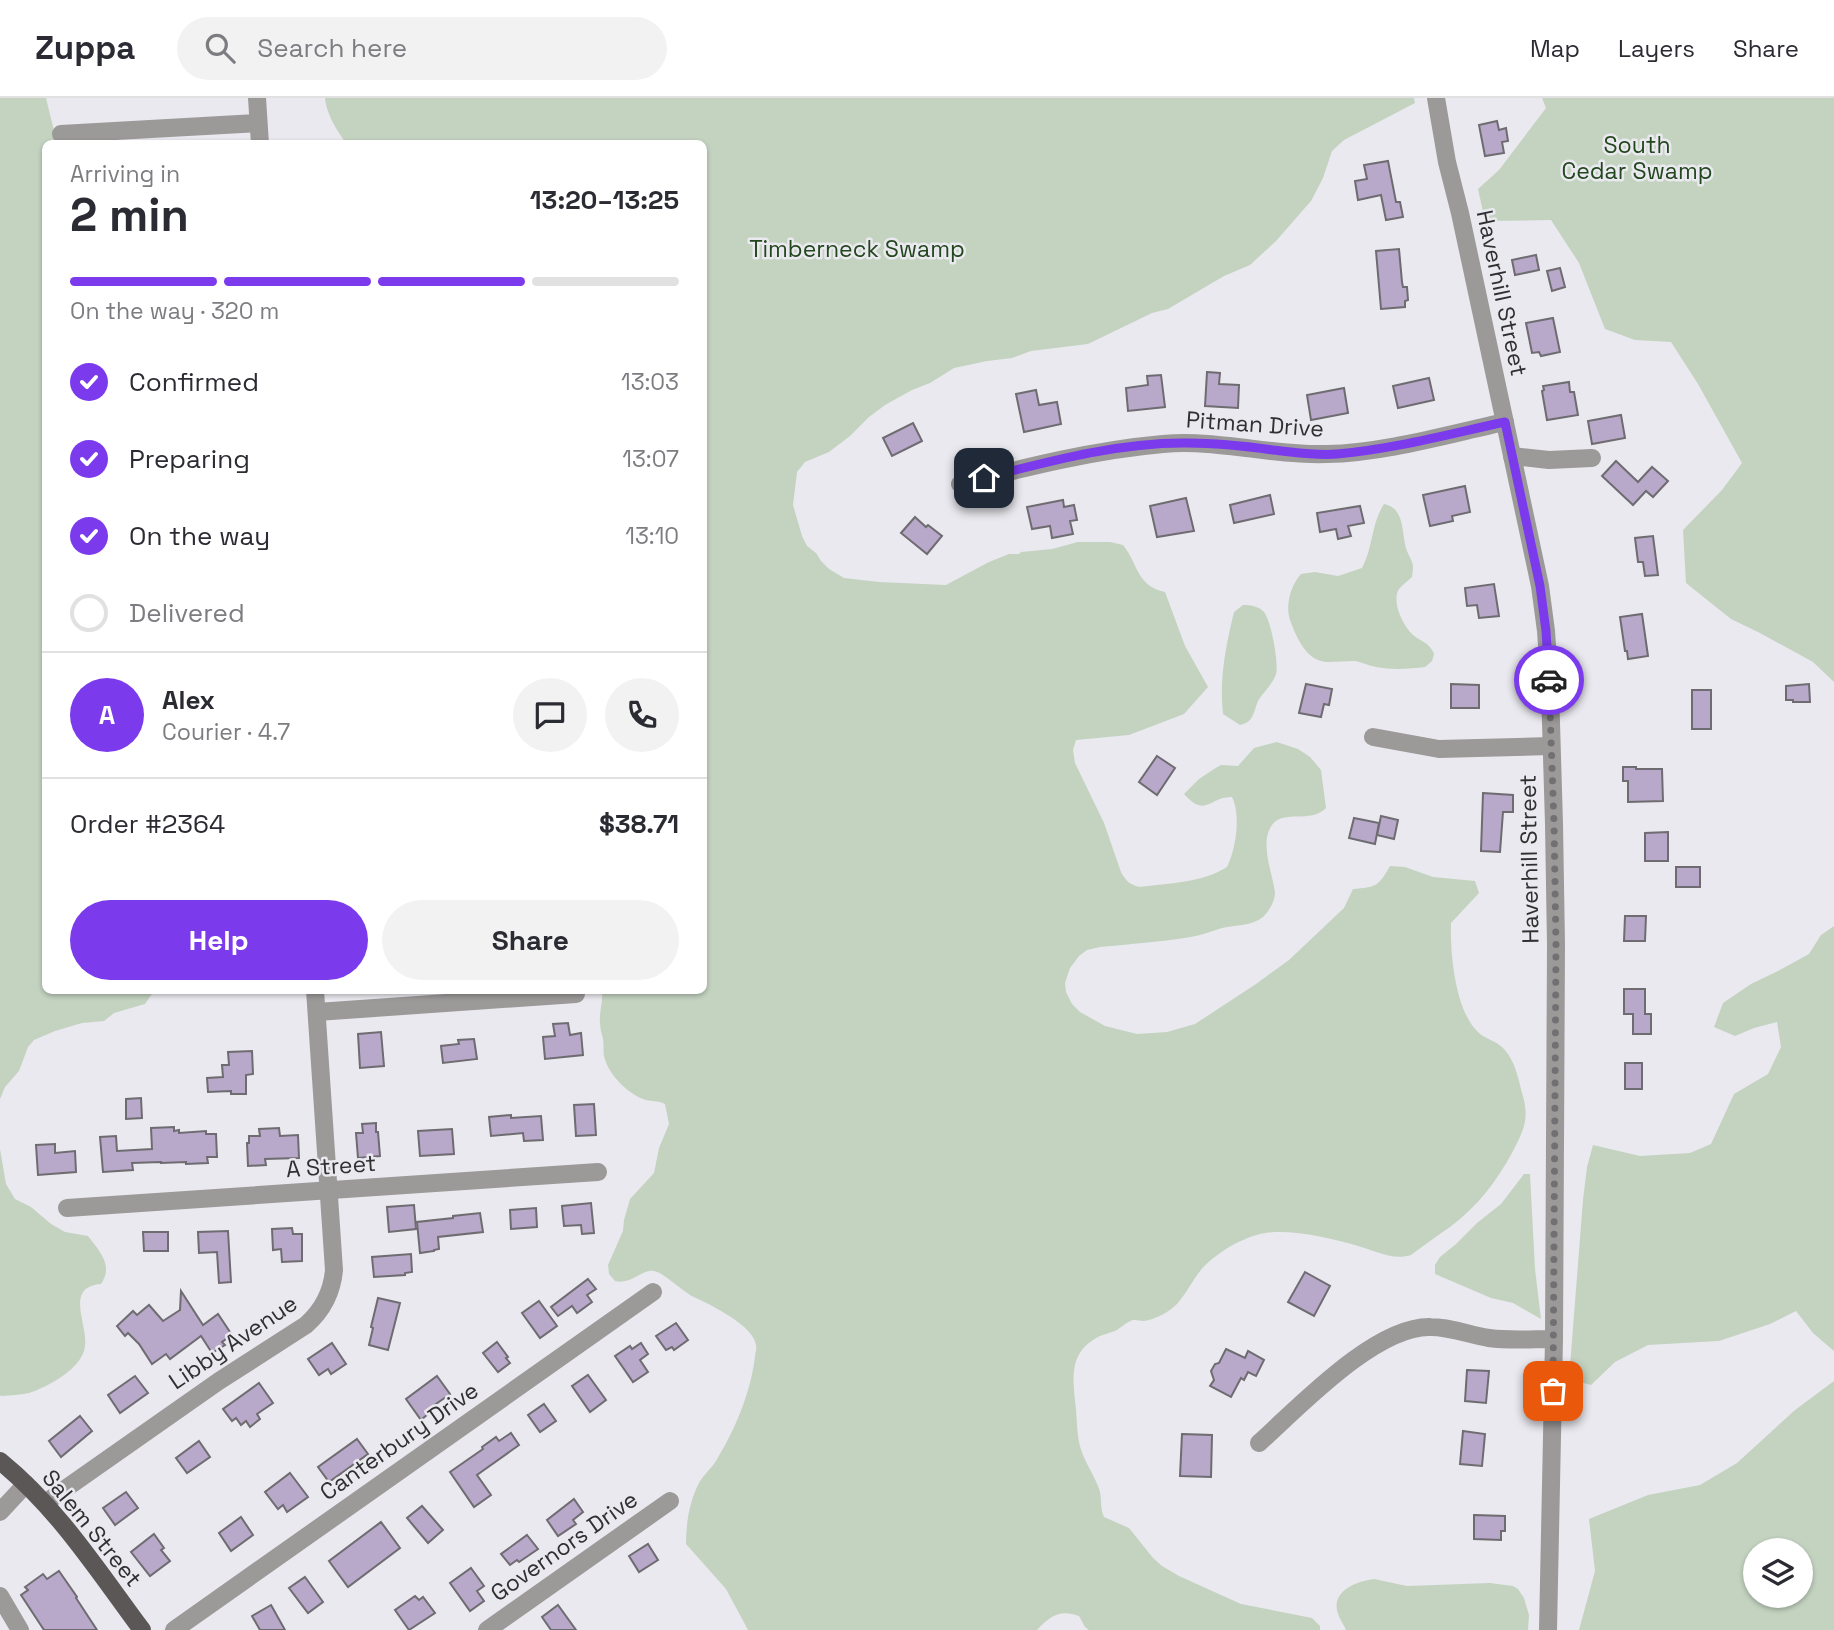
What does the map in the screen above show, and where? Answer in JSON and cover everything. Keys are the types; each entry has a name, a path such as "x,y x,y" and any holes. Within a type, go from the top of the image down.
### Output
{"main road":[{"name":"Salem Street","path":"0,1461 26,1484 74,1538 142,1630"}],"street":[{"path":"257,98 260,140"},
{"name":"Haverhill Street","path":"1436,98 1447,162 1542,598 1547,654 1556,931 1554,1339 1548,1630"},
{"path":"61,135 258,123"},
{"name":"Pitman Drive","path":"960,484 1031,466 1129,447 1191,443 1337,454 1381,449 1505,422"},
{"path":"1512,456 1549,460 1592,458"},
{"path":"1373,737 1438,749 1551,747"},
{"name":"Libby Avenue","path":"44,1503 219,1381 306,1325 316,1316 327,1297 334,1263 315,994"},
{"path":"317,1012 576,995"},
{"name":"A Street","path":"67,1208 598,1172"},
{"name":"Canterbury Drive","path":"174,1630 653,1292"},
{"path":"1259,1443 1362,1353 1403,1331 1431,1327 1502,1339 1554,1339"},
{"path":"0,1512 26,1484"},
{"name":"Governors Drive","path":"487,1630 670,1501"},
{"path":"0,1596 20,1630"}],"green space":[{"path":"0,98 46,98 56,140 42,140 42,994 152,994 145,1004 114,1013 104,1021 82,1023 34,1040 28,1047 19,1071 5,1087 0,1099"},
{"name":"Timberneck Swamp","path":"325,98 1414,98 1415,103 1344,140 1332,151 1323,178 1311,201 1276,241 1250,265 1224,276 1168,309 1152,313 1088,344 1031,351 1012,358 954,368 930,383 912,390 885,405 829,452 805,462 797,472 793,505 807,546 829,569 844,578 946,585 1009,554 1052,549 1078,542 1110,542 1123,545 1148,585 1165,592 1185,646 1208,687 1184,714 1129,735 1076,740 1073,750 1075,763 1104,823 1121,872 1134,885 1140,887 1185,882 1227,867 1236,832 1235,804 1232,797 1203,806 1191,801 1184,794 1214,769 1221,765 1238,766 1254,748 1277,742 1298,749 1310,757 1321,770 1326,808 1313,815 1277,820 1268,832 1268,859 1275,893 1271,906 1263,917 1249,924 1195,936 1100,947 1087,950 1079,956 1070,968 1065,983 1066,992 1080,1012 1105,1026 1137,1034 1167,1032 1195,1024 1289,960 1344,908 1353,889 1376,885 1390,866 1405,867 1433,877 1475,881 1479,893 1451,923 1455,980 1470,1021 1480,1034 1501,1046 1511,1059 1526,1110 1523,1130 1516,1145 1485,1193 1450,1227 1411,1255 1390,1256 1345,1242 1298,1233 1265,1233 1246,1239 1226,1249 1208,1263 1180,1301 1170,1310 1148,1320 1130,1321 1115,1331 1100,1336 1082,1350 1074,1368 1079,1442 1082,1454 1096,1480 1104,1517 1129,1528 1153,1558 1179,1576 1241,1604 1312,1618 1320,1626 1320,1630 1089,1630 1079,1616 1066,1613 1051,1618 1037,1630 748,1630 726,1589 686,1544 688,1515 694,1494 736,1424 750,1383 756,1345 740,1323 689,1294 658,1272 645,1272 621,1282 615,1281 609,1274 608,1265 623,1231 630,1199 654,1173 659,1148 669,1124 665,1104 646,1100 625,1088 606,1063 600,1019 602,994 707,994 707,140 344,140"},
{"name":"South Cedar Swamp","path":"1542,98 1834,98 1834,682 1813,662 1731,619 1686,583 1683,530 1722,490 1742,463 1671,342 1635,340 1605,329 1579,263 1551,220 1485,221 1478,189 1499,170 1546,108"},
{"path":"1384,504 1399,516 1405,545 1413,565 1412,577 1397,594 1397,607 1409,631 1430,647 1434,654 1432,661 1425,667 1388,669 1355,661 1320,661 1303,647 1292,626 1288,608 1292,589 1301,574 1315,572 1338,576 1362,568"},
{"path":"1243,605 1259,608 1266,615 1274,641 1277,669 1275,678 1258,701 1251,719 1240,725 1223,714 1222,688 1234,612"},
{"path":"1834,926 1834,1351 1813,1333 1796,1311 1770,1324 1719,1341 1648,1345 1615,1362 1591,1385 1569,1379 1583,1200 1593,1145 1640,1156 1690,1153 1711,1144 1734,1094 1768,1074 1781,1047 1777,1022 1735,1036 1714,1027 1723,1003 1751,984 1809,954 1821,935"},
{"path":"0,1149 6,1184 15,1199 31,1207 65,1232 88,1236 106,1264 105,1277 101,1284 83,1292 80,1299 85,1346 78,1362 63,1376 37,1390 26,1394 1,1396 0,1395"},
{"path":"1524,1174 1530,1174 1535,1269 1541,1319 1513,1303 1491,1298 1435,1274 1435,1265 1440,1257 1501,1204"},
{"path":"1834,1381 1834,1630 1579,1630 1595,1571 1589,1519 1648,1495 1700,1485 1737,1463 1795,1410"},
{"path":"1374,1579 1407,1586 1490,1583 1513,1586 1524,1598 1529,1615 1528,1630 1346,1630 1338,1614 1338,1599 1341,1593 1360,1582"}],"building":[{"path":"1497,121 1499,130 1506,128 1508,141 1502,142 1504,153 1485,156 1479,125"},
{"path":"1388,161 1396,202 1400,202 1403,217 1386,220 1381,195 1358,200 1355,181 1367,179 1364,165"},
{"path":"1399,249 1402,282 1403,287 1407,287 1408,300 1405,301 1405,307 1381,309 1376,251"},
{"path":"1536,255 1539,270 1515,275 1512,260"},
{"path":"1560,268 1565,287 1552,291 1547,271"},
{"path":"1553,318 1560,352 1541,356 1539,352 1532,353 1526,323"},
{"path":"1207,372 1220,373 1219,384 1239,385 1238,408 1205,406"},
{"path":"1161,375 1165,407 1128,411 1126,388 1148,385 1147,376"},
{"path":"1429,378 1434,400 1398,408 1393,386"},
{"path":"1569,382 1570,392 1574,392 1578,415 1547,420 1543,386"},
{"path":"1344,388 1348,413 1311,420 1307,395"},
{"path":"1036,390 1039,405 1057,402 1061,424 1024,432 1016,394"},
{"path":"1621,415 1625,438 1592,444 1588,421"},
{"path":"913,423 922,441 892,456 883,438"},
{"path":"1616,461 1638,482 1652,467 1668,481 1653,497 1646,491 1633,505 1602,476"},
{"path":"1465,486 1470,512 1452,516 1453,521 1430,526 1423,495"},
{"path":"1270,495 1274,514 1234,523 1230,505"},
{"path":"1186,498 1194,531 1157,537 1150,506"},
{"path":"1063,500 1064,507 1074,505 1077,520 1070,521 1073,534 1052,538 1050,526 1032,529 1027,507"},
{"path":"1360,506 1364,523 1348,526 1351,536 1338,539 1336,529 1320,532 1317,513"},
{"path":"915,517 942,536 927,554 901,533"},
{"path":"1653,536 1658,575 1645,576 1643,562 1638,562 1635,538"},
{"path":"1494,584 1499,616 1479,618 1477,605 1467,606 1465,588"},
{"path":"1642,614 1648,656 1628,659 1620,617"},
{"path":"1306,684 1332,689 1329,705 1324,704 1321,717 1299,713"},
{"path":"1451,684 1479,685 1479,708 1451,708"},
{"path":"1809,684 1810,702 1786,700 1786,686"},
{"path":"1692,690 1711,690 1711,729 1692,729"},
{"path":"1157,756 1175,768 1157,795 1139,782"},
{"path":"1623,767 1662,769 1663,801 1628,802 1628,781 1623,781"},
{"path":"1483,793 1513,795 1513,812 1503,812 1500,852 1481,851"},
{"path":"1381,816 1398,820 1394,839 1377,835"},
{"path":"1354,818 1379,823 1375,844 1349,838"},
{"path":"1668,832 1668,861 1645,861 1645,833"},
{"path":"1676,867 1700,867 1700,887 1676,887"},
{"path":"1625,916 1646,916 1645,941 1624,941"},
{"path":"1624,989 1645,989 1645,1014 1651,1014 1651,1034 1633,1034 1633,1014 1624,1014"},
{"path":"568,1023 570,1035 581,1033 583,1055 545,1059 543,1037 555,1036 553,1024"},
{"path":"381,1032 384,1066 360,1068 358,1034"},
{"path":"474,1039 477,1059 443,1063 441,1046 459,1044 458,1040"},
{"path":"252,1051 253,1074 246,1075 246,1094 231,1094 231,1091 208,1092 207,1078 223,1077 222,1065 229,1065 228,1052"},
{"path":"1625,1063 1642,1063 1642,1089 1625,1089"},
{"path":"141,1098 142,1118 126,1119 126,1099"},
{"path":"594,1104 596,1135 576,1136 574,1105"},
{"path":"511,1115 511,1118 541,1116 543,1140 524,1141 523,1133 491,1136 489,1117"},
{"path":"376,1123 380,1156 358,1158 356,1133 363,1133 362,1124"},
{"path":"174,1127 174,1131 179,1130 179,1133 206,1131 206,1134 216,1134 217,1157 207,1157 208,1163 132,1163 133,1170 103,1172 100,1137 116,1136 117,1151 152,1149 151,1128"},
{"path":"279,1128 280,1136 298,1135 299,1158 265,1159 266,1165 248,1166 249,1136 260,1136 259,1129"},
{"path":"452,1129 454,1154 420,1156 418,1131"},
{"path":"55,1144 55,1153 75,1151 76,1172 38,1175 36,1145"},
{"path":"591,1203 594,1233 582,1234 581,1225 564,1226 562,1206"},
{"path":"414,1205 416,1229 389,1232 387,1207"},
{"path":"536,1208 537,1227 511,1229 510,1210"},
{"path":"480,1213 483,1232 438,1237 439,1249 420,1253 417,1222"},
{"path":"292,1228 293,1234 302,1234 302,1261 282,1262 281,1249 273,1250 272,1229"},
{"path":"228,1231 231,1282 219,1283 217,1252 199,1253 198,1232"},
{"path":"143,1232 168,1232 168,1251 144,1251"},
{"path":"411,1254 412,1272 374,1277 372,1257"},
{"path":"1305,1272 1330,1286 1314,1316 1288,1302"},
{"path":"588,1279 596,1289 587,1295 592,1302 577,1313 572,1306 558,1316 551,1307"},
{"path":"181,1291 203,1325 218,1314 232,1335 222,1342 225,1345 212,1353 201,1336 170,1359 166,1354 152,1364 139,1344 128,1333 125,1336 117,1326 133,1311 137,1315 149,1305 163,1321 180,1310"},
{"path":"378,1298 400,1303 388,1350 369,1345"},
{"path":"539,1301 557,1326 540,1338 522,1313"},
{"path":"676,1323 688,1340 674,1350 672,1347 666,1350 656,1336"},
{"path":"497,1342 510,1363 498,1372 483,1353"},
{"path":"332,1343 346,1364 331,1374 328,1369 319,1375 308,1359"},
{"path":"641,1343 648,1354 640,1360 648,1372 633,1382 615,1356 630,1346 632,1349"},
{"path":"1226,1349 1245,1358 1248,1351 1264,1360 1256,1376 1248,1372 1244,1380 1241,1378 1231,1397 1210,1386 1214,1380 1211,1371 1215,1364 1219,1363"},
{"path":"1467,1370 1489,1371 1486,1403 1465,1401"},
{"path":"588,1375 606,1400 590,1412 572,1386"},
{"path":"135,1376 148,1393 120,1413 108,1395"},
{"path":"437,1376 450,1394 429,1409 428,1414 421,1420 406,1399"},
{"path":"259,1383 273,1403 257,1414 260,1419 250,1427 246,1421 241,1425 236,1418 232,1421 223,1409"},
{"path":"544,1404 556,1421 540,1432 528,1415"},
{"path":"80,1416 92,1431 61,1457 49,1441"},
{"path":"1463,1431 1485,1434 1482,1466 1460,1464"},
{"path":"511,1433 519,1445 477,1475 491,1495 474,1507 450,1472 496,1437 499,1441"},
{"path":"1182,1434 1212,1435 1211,1477 1180,1476"},
{"path":"357,1439 368,1454 329,1482 318,1467"},
{"path":"199,1441 210,1457 187,1473 176,1458"},
{"path":"290,1473 308,1497 287,1512 283,1505 278,1509 265,1492"},
{"path":"126,1492 138,1508 115,1525 103,1508"},
{"path":"574,1499 583,1512 573,1520 576,1524 558,1536 547,1520"},
{"path":"422,1506 443,1530 428,1543 407,1518"},
{"path":"1474,1515 1505,1516 1505,1531 1501,1531 1501,1540 1474,1539"},
{"path":"241,1517 253,1535 231,1551 219,1533"},
{"path":"381,1522 400,1548 348,1587 329,1561"},
{"path":"154,1534 164,1548 161,1550 170,1561 150,1576 131,1552"},
{"path":"527,1535 538,1549 510,1565 501,1554"},
{"path":"648,1544 658,1560 639,1572 629,1556"},
{"path":"471,1568 484,1586 477,1591 484,1601 470,1611 450,1583"},
{"path":"59,1571 97,1630 44,1630 21,1595 28,1590 25,1587 43,1574 47,1579"},
{"path":"305,1577 323,1602 308,1613 289,1588"},
{"path":"415,1596 419,1600 423,1597 435,1613 409,1630 395,1610"},
{"path":"271,1605 285,1630 260,1630 252,1616"},
{"path":"558,1605 576,1630 551,1630 542,1617"}],"way so far":[{"path":"1549,680 1556,945 1553,1391"}],"route":[{"path":"984,478 1053,461 1129,447 1191,443 1337,454 1381,449 1505,422 1540,586 1549,680"}]}
